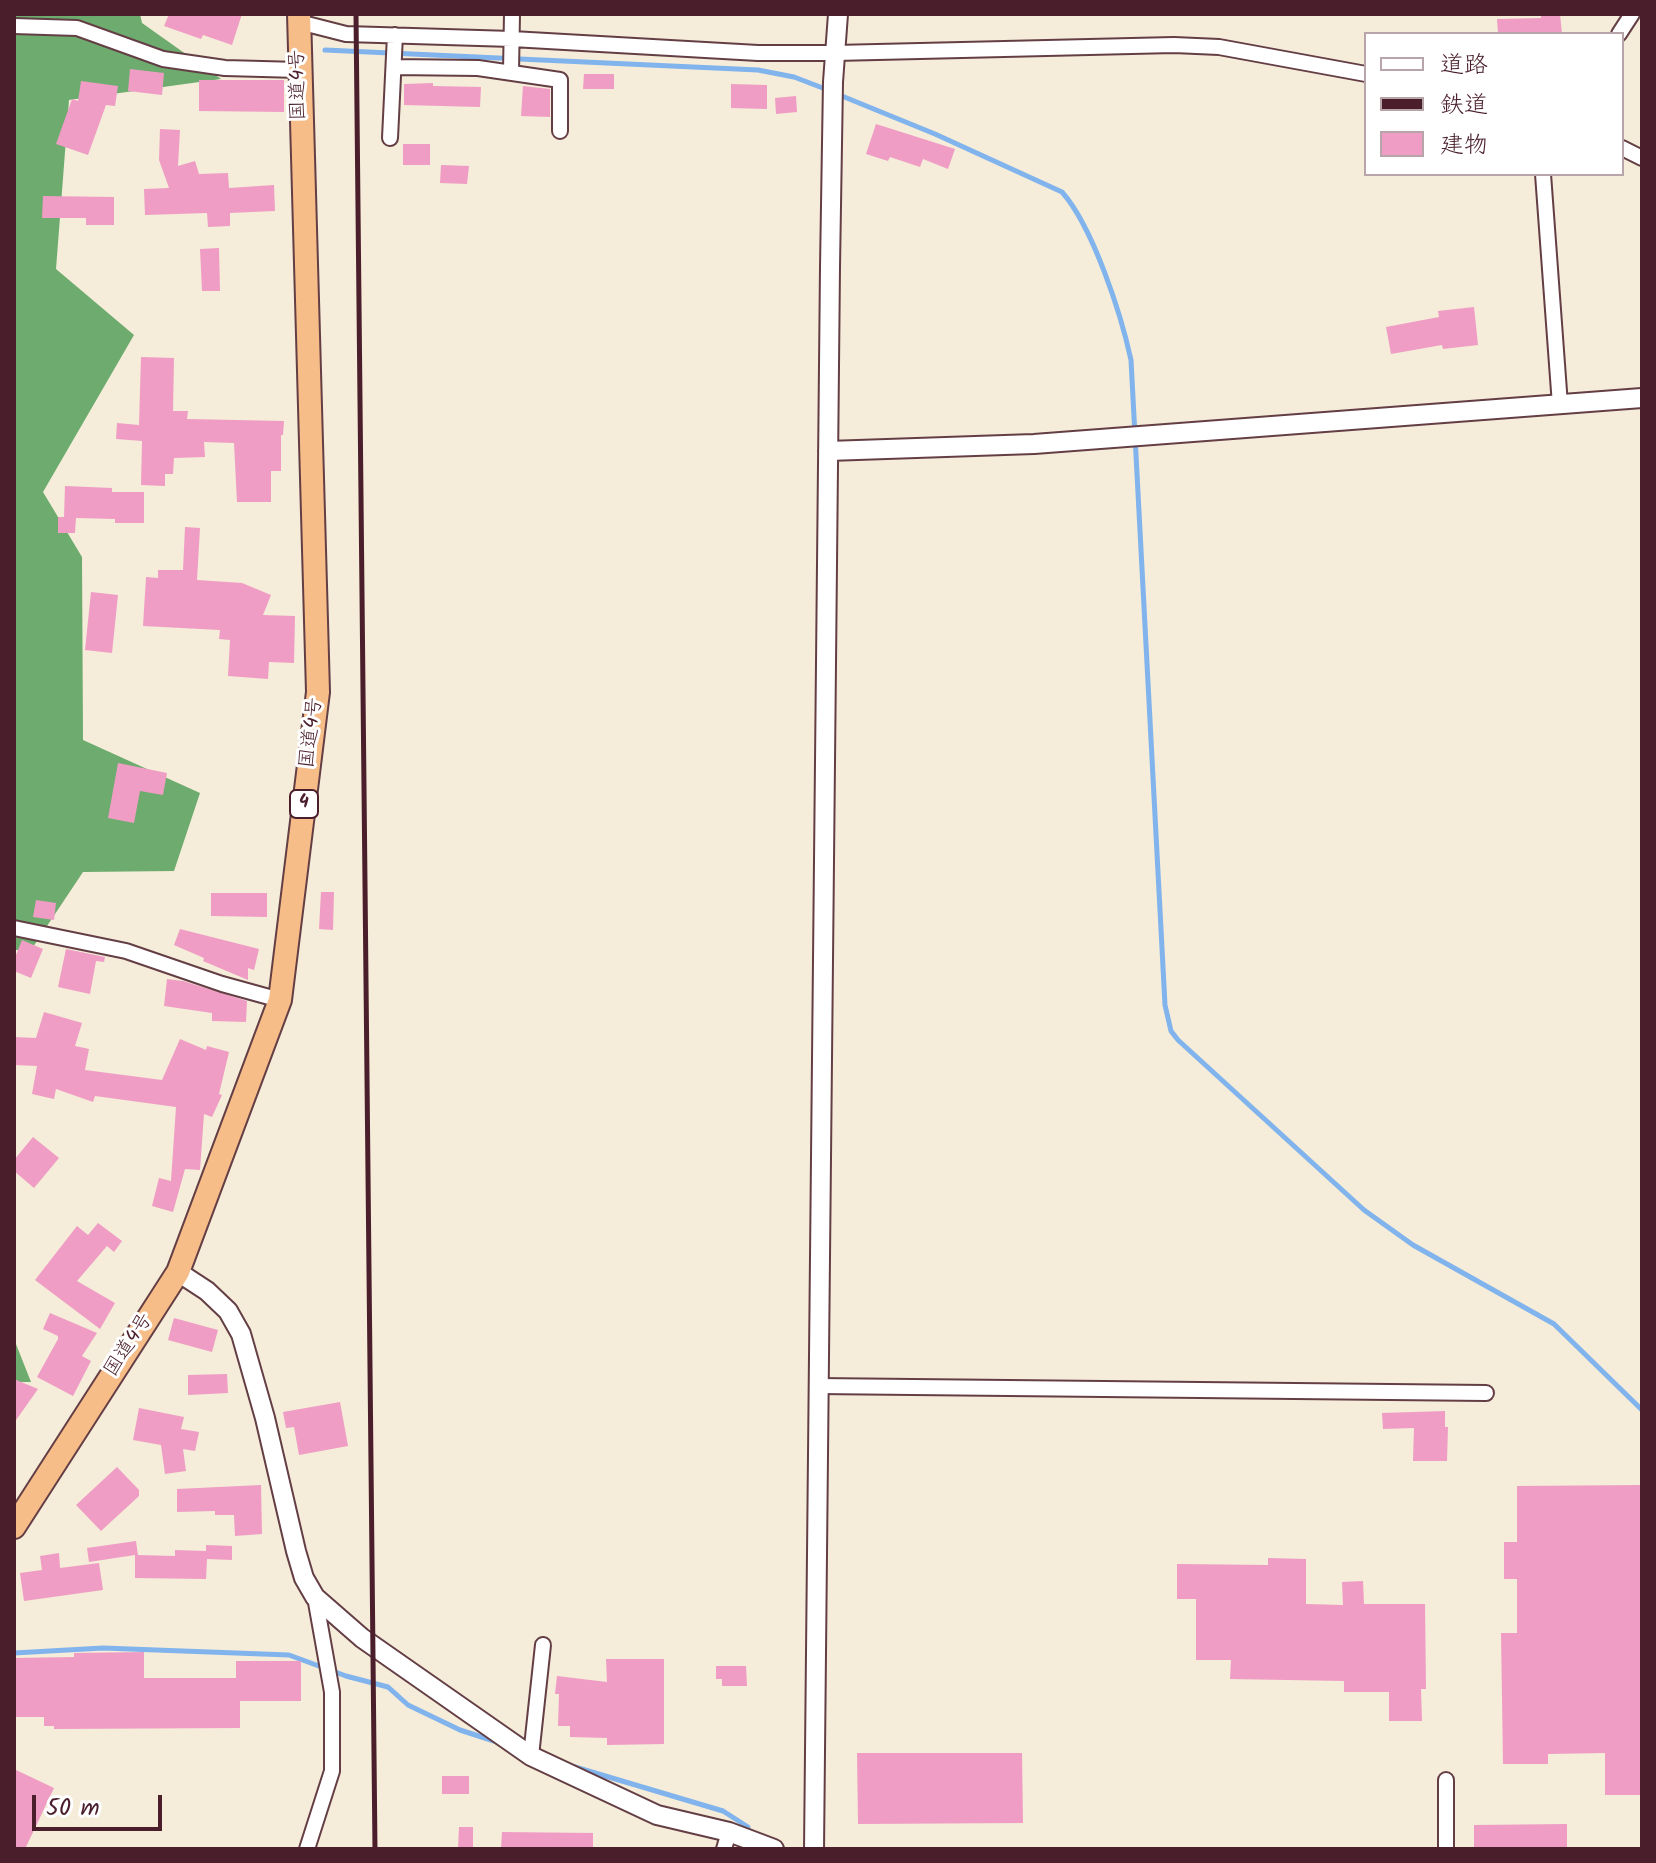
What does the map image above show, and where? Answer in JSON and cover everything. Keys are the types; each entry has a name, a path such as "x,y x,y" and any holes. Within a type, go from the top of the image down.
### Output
{"highway":[{"name":"国道4号","path":"14,1527 178,1272 280,1000 318,692 299,18"}],"street":[{"path":"511,55 512,14"},
{"path":"814,1849 828,451 838,14"},
{"path":"1620,32 1632,14"},
{"path":"299,18 346,34 511,55 1189,46 1219,47 1364,74"},
{"path":"14,26 77,28 163,59 225,68 299,70"},
{"path":"390,138 396,40"},
{"path":"395,65 478,68 511,55 560,80 560,131"},
{"path":"1624,149 1642,158"},
{"path":"1543,176 1560,405"},
{"path":"828,451 1019,445 1642,398"},
{"path":"14,928 126,951 280,1000"},
{"path":"178,1272 207,1291 228,1311 241,1334 265,1418 296,1551 304,1578 315,1597 362,1638 531,1756 657,1815 726,1840 774,1849"},
{"path":"817,1386 1486,1393"},
{"path":"307,1849 332,1771 332,1692 315,1597"},
{"path":"531,1756 543,1645"},
{"path":"1446,1780 1446,1849"}],"green space":[{"path":"14,14 140,14 142,23 221,79 69,100 56,269 134,335 43,492 82,557 83,740 200,793 174,871 83,872 31,950 14,950"},
{"path":"14,1339 31,1382 14,1382"}],"building":[{"path":"169,14 242,14 232,45 203,35 201,39 164,26"},
{"path":"1560,14 1562,32 1498,32 1497,19 1541,18 1541,15"},
{"path":"130,69 164,73 162,95 128,91"},
{"path":"584,74 614,74 614,89 583,89"},
{"path":"199,80 284,80 284,112 199,111"},
{"path":"81,81 118,86 115,106 106,105 88,155 56,144 72,99 78,101"},
{"path":"433,83 433,86 481,87 480,107 404,105 404,84"},
{"path":"731,84 767,85 767,109 731,108"},
{"path":"523,86 550,89 550,117 521,116"},
{"path":"796,96 797,112 776,114 775,98"},
{"path":"876,124 955,149 948,169 923,159 920,167 890,157 888,161 866,154"},
{"path":"160,129 180,130 178,166 195,161 199,174 228,173 229,188 274,185 275,211 230,213 230,226 208,227 207,213 145,215 144,189 169,188 159,160"},
{"path":"403,144 430,144 430,165 403,165"},
{"path":"441,165 469,166 467,184 440,183"},
{"path":"43,196 114,197 114,225 86,225 86,218 42,218"},
{"path":"219,248 220,291 202,291 200,249"},
{"path":"1474,307 1478,345 1443,349 1442,345 1391,354 1386,327 1439,317 1438,311"},
{"path":"141,357 174,358 173,411 188,411 187,419 284,421 281,471 271,471 271,502 237,502 234,443 204,442 205,457 174,458 173,474 165,474 165,486 141,485 142,441 116,439 117,423 139,425"},
{"path":"65,486 112,488 112,492 144,492 144,523 76,518 75,533 58,533 58,517 64,517"},
{"path":"185,527 200,528 197,580 242,583 271,595 263,615 295,616 294,663 269,662 268,679 228,676 230,640 219,639 220,630 143,626 146,577 158,578 158,570 183,570"},
{"path":"91,592 118,595 112,653 85,650"},
{"path":"118,763 167,773 163,795 140,791 134,823 108,818"},
{"path":"321,892 334,892 333,930 319,929"},
{"path":"211,893 267,893 267,917 211,916"},
{"path":"36,900 56,903 54,920 33,917"},
{"path":"180,929 259,949 254,970 248,968 248,980 174,945"},
{"path":"22,940 43,949 31,978 14,971 14,960"},
{"path":"66,949 105,957 104,962 96,961 90,994 58,987"},
{"path":"167,979 247,1001 246,1022 212,1021 212,1013 164,1006"},
{"path":"44,1012 82,1023 75,1046 89,1049 85,1070 162,1080 180,1039 206,1050 207,1046 229,1052 219,1094 222,1095 212,1117 204,1114 200,1170 185,1169 173,1212 152,1206 159,1178 171,1181 176,1107 95,1096 93,1102 56,1089 54,1099 32,1094 37,1066 14,1065 14,1037 36,1038"},
{"path":"33,1137 59,1158 34,1188 14,1171 14,1160"},
{"path":"98,1223 122,1241 114,1252 107,1246 77,1281 115,1303 100,1329 35,1280 77,1226 88,1235"},
{"path":"50,1313 97,1333 82,1356 91,1361 73,1396 37,1377 58,1339 58,1336 43,1329"},
{"path":"174,1318 218,1330 212,1352 168,1340"},
{"path":"227,1374 228,1393 188,1395 188,1375"},
{"path":"14,1379 38,1389 14,1423"},
{"path":"340,1402 348,1446 299,1455 294,1427 286,1428 283,1412"},
{"path":"139,1408 184,1417 181,1429 199,1432 195,1451 183,1449 186,1471 165,1474 161,1445 133,1440"},
{"path":"1445,1411 1447,1461 1413,1461 1414,1428 1383,1429 1382,1413"},
{"path":"117,1467 139,1490 139,1496 101,1531 76,1505"},
{"path":"261,1485 262,1534 235,1536 234,1515 215,1515 215,1511 177,1512 177,1489"},
{"path":"1642,1485 1642,1795 1605,1795 1605,1753 1548,1754 1548,1764 1503,1764 1501,1633 1517,1633 1517,1579 1504,1579 1504,1542 1517,1542 1517,1486"},
{"path":"136,1541 136,1555 175,1556 175,1550 206,1551 206,1545 232,1546 232,1560 207,1559 206,1579 135,1578 135,1555 89,1562 87,1548"},
{"path":"59,1553 60,1568 99,1563 103,1590 24,1601 20,1573 42,1570 40,1556"},
{"path":"1268,1558 1306,1559 1306,1604 1343,1605 1342,1582 1363,1581 1364,1604 1425,1604 1426,1689 1421,1689 1422,1721 1389,1721 1389,1692 1344,1692 1344,1681 1230,1679 1231,1660 1196,1660 1196,1599 1177,1599 1177,1564 1268,1565"},
{"path":"144,1652 144,1678 236,1678 236,1661 301,1661 301,1701 240,1701 240,1728 54,1729 54,1726 44,1726 44,1717 14,1717 14,1658"},
{"path":"606,1659 664,1659 664,1744 607,1745 607,1738 570,1737 570,1726 558,1726 557,1676 607,1682"},
{"path":"716,1666 746,1666 747,1686 722,1686 722,1679 716,1679"},
{"path":"857,1753 1022,1753 1023,1823 858,1824"},
{"path":"14,1769 54,1788 25,1849 14,1849"},
{"path":"442,1776 469,1776 469,1794 442,1794"},
{"path":"1567,1824 1567,1849 1474,1849 1474,1825"},
{"path":"459,1827 473,1827 473,1849 458,1849"},
{"path":"502,1832 593,1833 593,1849 501,1849"}],"waterway":[{"path":"325,50 758,70 794,77 828,90"},
{"path":"837,94 935,134 1062,192 1095,248 1113,296 1131,360 1165,1005 1171,1031 1364,1210 1413,1245 1554,1324 1642,1410"},
{"path":"14,1653 103,1648 289,1655 346,1676 388,1687 408,1705 460,1730 497,1742"},
{"path":"575,1767 723,1811 748,1827 747,1833"}],"railway":[{"path":"356,14 375,1849"}]}
